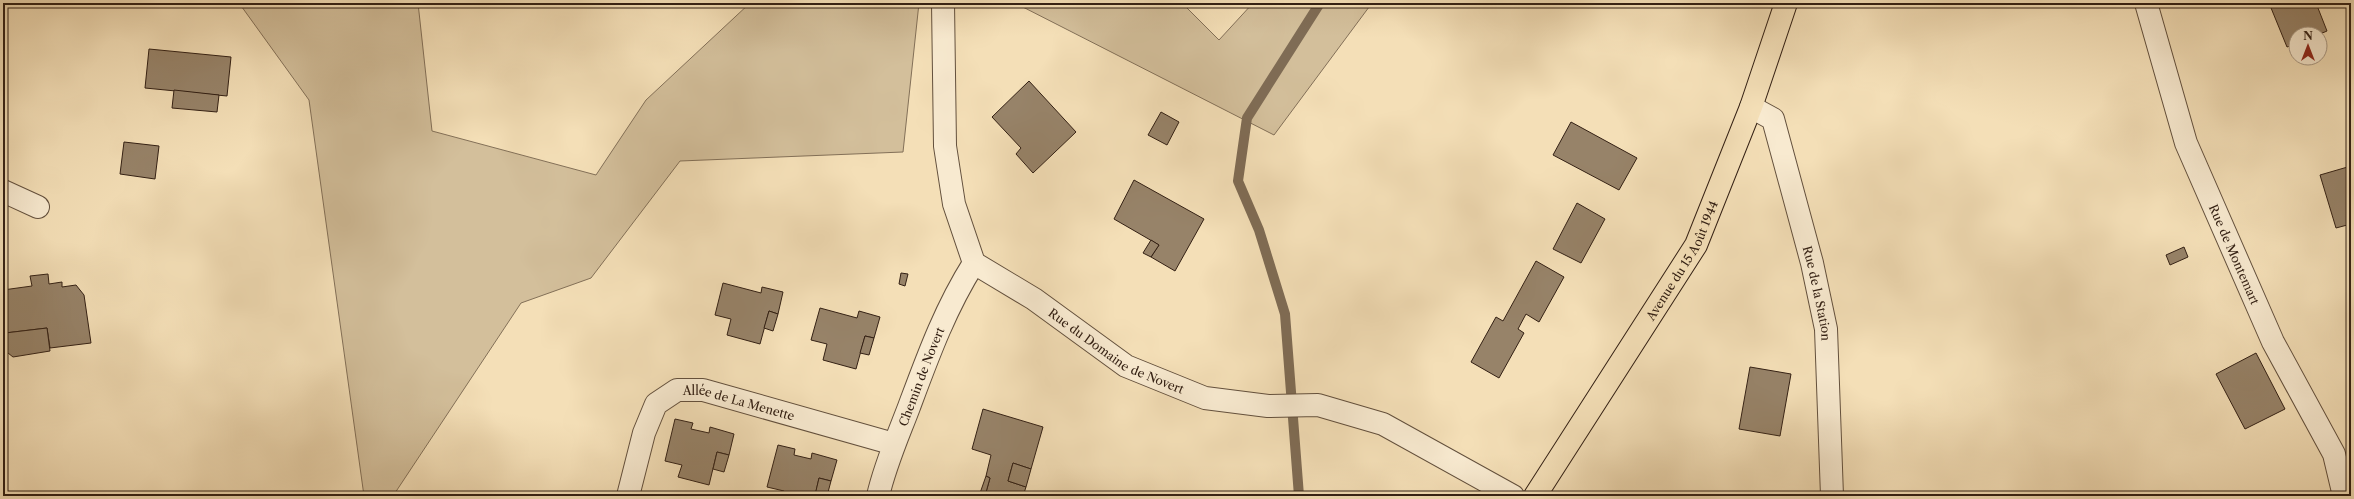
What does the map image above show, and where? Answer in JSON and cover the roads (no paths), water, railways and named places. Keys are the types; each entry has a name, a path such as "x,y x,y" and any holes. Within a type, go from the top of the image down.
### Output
{"main road":[{"name":"Avenue du 15 Août 1944","path":"1535,496 1696,245 1751,107 1786,3"}],"street":[{"path":"943,3 945,146 954,204 974,263"},
{"name":"Rue de Montemart","path":"2146,3 2186,143 2273,342 2334,454 2344,496"},
{"name":"Rue de la Station","path":"1751,107 1772,119 1812,263 1825,322 1832,496"},
{"path":"3,191 38,207"},
{"name":"Rue du Domaine de Novert","path":"974,263 1034,299 1126,366 1205,398 1268,406 1318,405 1383,424 1513,496"},
{"name":"Chemin de Novert","path":"878,496 894,444 940,325 974,263"},
{"name":"Allée de La Menette","path":"628,496 644,433 656,404 677,390 703,390 894,444"}],"waterway":[{"path":"1299,496 1285,314 1259,230 1238,181 1247,118 1320,3"}]}
